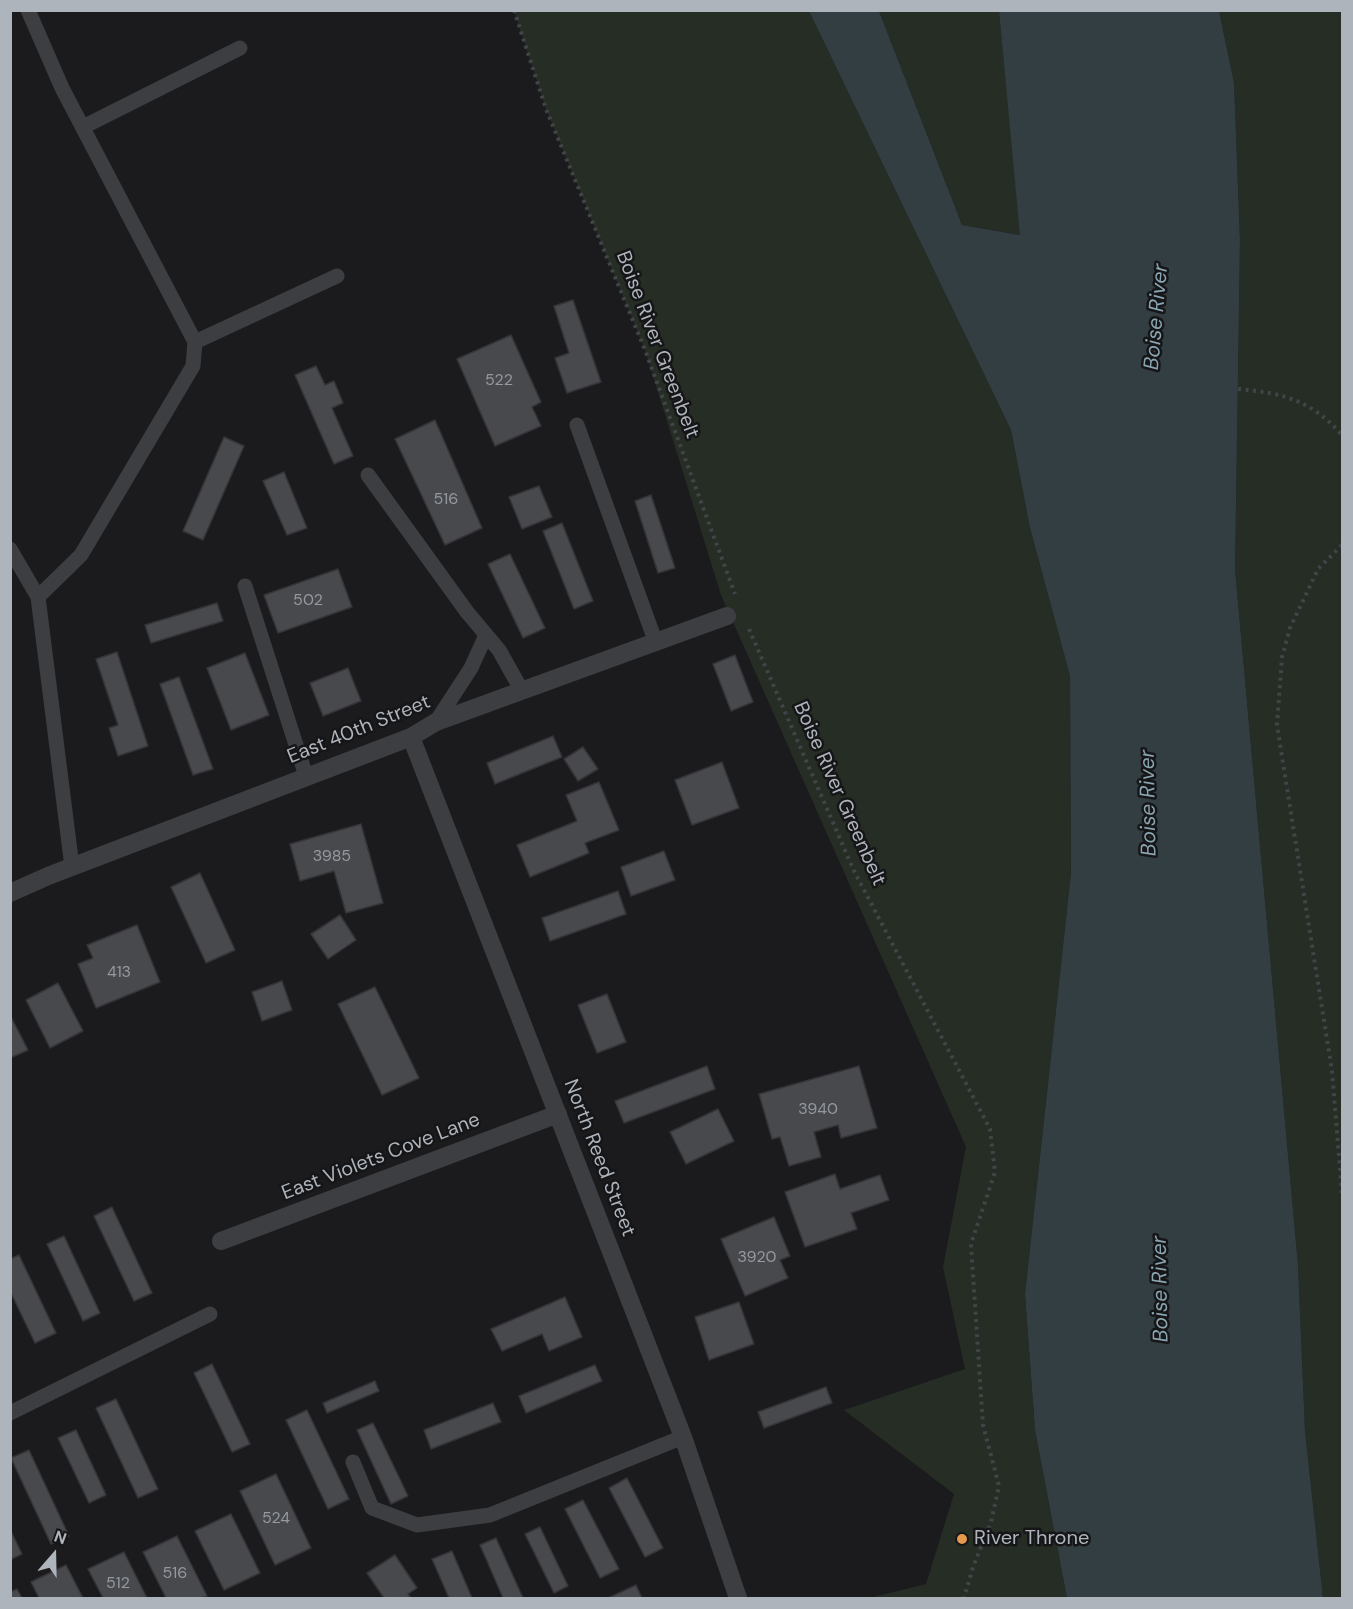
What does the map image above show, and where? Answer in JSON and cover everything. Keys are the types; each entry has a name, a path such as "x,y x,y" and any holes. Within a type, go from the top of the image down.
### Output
{"street":[{"name":"East 40th Street","path":"10,893 411,737 436,722 727,616"},
{"name":"North Reed Street","path":"411,737 683,1437 738,1599"},
{"name":"East Violets Cove Lane","path":"221,1242 558,1114"}],"lane":[{"path":"28,10 62,87 195,342 193,366 81,555 38,597"},
{"path":"83,127 240,48"},
{"path":"195,342 337,276"},
{"path":"577,425 656,643"},
{"path":"368,475 499,650 522,691"},
{"path":"10,549 38,597 72,867"},
{"path":"245,586 306,776"},
{"path":"436,722 471,668 486,635"},
{"path":"10,1413 210,1314"},
{"path":"353,1462 372,1508 417,1525 490,1515 683,1437"}],"path":[{"name":"Boise River Greenbelt","path":"514,10 546,109 645,350 737,600"},
{"path":"1238,389 1274,392 1303,402 1329,420 1342,435"},
{"path":"1342,544 1318,569 1290,628 1282,657 1277,725 1332,1071 1342,1192"},
{"name":"Boise River Greenbelt","path":"746,622 854,871 990,1129 995,1172 971,1244 983,1425 999,1486 991,1522 973,1567 964,1599"}],"shaded area":[{"path":"514,11 809,11 1011,430 1030,528 1070,676 1071,873 1025,1294 1035,1430 1067,1598 869,1598 926,1584 954,1494 844,1410 965,1369 943,1267 966,1147 721,595 645,350 546,109"},
{"path":"879,11 999,11 1021,235 962,225"},
{"path":"1219,11 1342,11 1342,1598 1323,1598 1305,1431 1298,1265 1235,570 1240,240 1234,83"}],"water":[{"name":"Boise River","path":"809,11 879,11 962,225 1020,235 999,11 1219,11 1234,83 1240,240 1235,570 1298,1265 1305,1431 1323,1598 1067,1598 1035,1430 1025,1294 1071,873 1070,676 1030,528 1011,430"}],"building":[{"path":"573,300 601,382 567,393 555,358 569,353 554,306"},
{"path":"511,335 541,402 532,407 541,426 495,446 457,359"},
{"path":"316,366 325,385 334,381 343,403 332,408 353,456 334,464 295,375"},
{"path":"435,420 482,528 445,545 395,439"},
{"path":"224,437 244,446 203,540 183,531"},
{"path":"284,472 307,528 287,535 263,481"},
{"path":"539,486 552,517 522,529 509,497"},
{"path":"651,495 675,568 658,573 635,501"},
{"path":"562,523 593,601 574,609 543,531"},
{"path":"510,554 545,628 523,638 488,564"},
{"path":"338,569 352,607 278,633 264,595"},
{"path":"217,603 223,621 151,643 145,625"},
{"path":"117,652 148,746 118,756 109,728 118,725 96,659"},
{"path":"245,653 269,715 231,730 207,668"},
{"path":"735,655 753,702 731,711 713,664"},
{"path":"348,668 361,701 323,716 310,683"},
{"path":"179,677 213,769 193,775 160,684"},
{"path":"553,736 562,757 495,784 487,763"},
{"path":"583,747 598,769 578,781 564,759"},
{"path":"722,762 739,808 692,825 675,780"},
{"path":"599,782 619,830 585,843 589,853 530,877 517,845 577,821 566,795"},
{"path":"361,824 383,903 346,913 334,871 300,881 290,844"},
{"path":"664,851 675,880 631,896 621,867"},
{"path":"200,873 235,950 206,963 171,887"},
{"path":"618,891 626,914 550,941 542,918"},
{"path":"340,915 356,940 328,959 311,934"},
{"path":"137,925 160,982 96,1008 78,964 93,958 87,945"},
{"path":"282,981 292,1010 262,1021 252,992"},
{"path":"58,983 83,1031 50,1048 26,1000"},
{"path":"375,987 419,1078 382,1095 338,1004"},
{"path":"607,994 626,1042 597,1053 578,1005"},
{"path":"10,1015 28,1050 10,1058"},
{"path":"707,1066 715,1089 624,1123 615,1101"},
{"path":"859,1066 877,1128 841,1138 838,1125 814,1132 821,1157 789,1166 780,1137 772,1139 759,1094"},
{"path":"718,1109 734,1141 686,1164 670,1132"},
{"path":"835,1174 840,1189 880,1175 889,1200 851,1213 857,1229 805,1247 785,1192"},
{"path":"112,1207 152,1293 134,1301 94,1216"},
{"path":"774,1217 790,1256 780,1260 788,1278 745,1296 721,1239"},
{"path":"64,1236 100,1313 83,1321 47,1244"},
{"path":"19,1255 56,1333 35,1343 10,1291 10,1259"},
{"path":"565,1297 582,1337 549,1351 542,1334 502,1351 491,1329"},
{"path":"739,1302 754,1344 709,1360 695,1317"},
{"path":"212,1364 250,1444 232,1452 194,1373"},
{"path":"595,1365 602,1381 526,1413 519,1396"},
{"path":"375,1381 379,1391 327,1413 323,1403"},
{"path":"826,1387 832,1403 764,1428 758,1412"},
{"path":"116,1399 158,1489 138,1498 96,1408"},
{"path":"493,1403 501,1422 431,1449 424,1430"},
{"path":"307,1410 349,1499 328,1509 286,1420"},
{"path":"373,1423 408,1496 391,1504 357,1430"},
{"path":"76,1430 106,1495 89,1503 58,1438"},
{"path":"29,1450 69,1536 51,1544 11,1458"},
{"path":"276,1474 311,1548 275,1565 240,1491"},
{"path":"627,1478 663,1548 645,1557 609,1488"},
{"path":"583,1500 619,1569 600,1578 565,1509"},
{"path":"231,1514 260,1573 224,1590 195,1531"},
{"path":"540,1527 568,1586 554,1593 525,1534"},
{"path":"10,1529 22,1554 10,1560"},
{"path":"177,1536 207,1596 166,1598 143,1552"},
{"path":"496,1538 523,1598 503,1598 480,1545"},
{"path":"452,1551 472,1598 449,1598 432,1559"},
{"path":"124,1552 147,1598 103,1598 88,1569"},
{"path":"395,1555 417,1588 408,1594 411,1598 384,1598 367,1573"},
{"path":"66,1565 83,1598 39,1598 31,1582"},
{"path":"636,1585 642,1598 608,1598"},
{"path":"17,1589 22,1598 10,1598 10,1592"}],"place":[{"name":"River Throne","path":"962,1539"}]}
